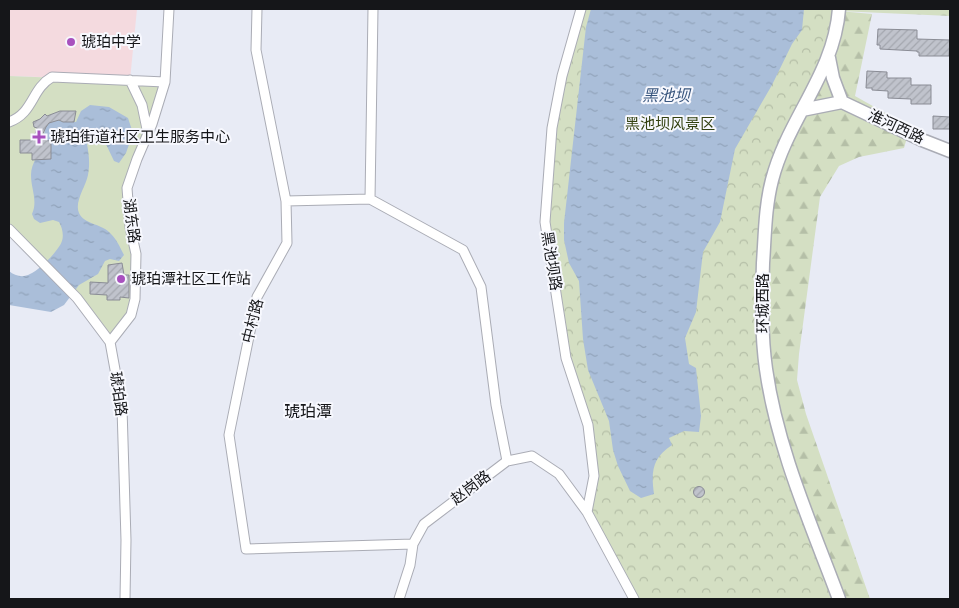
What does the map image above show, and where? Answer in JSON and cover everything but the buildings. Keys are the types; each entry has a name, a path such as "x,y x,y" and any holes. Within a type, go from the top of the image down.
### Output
{"street":[{"name":"湖东路","path":"110,342 131,315 135,299 136,254 130,227 127,188 148,134 164,82 169,9"},
{"name":"中村路","path":"257,9 256,50 286,201 288,243 257,297 229,435 246,550 413,544"},
{"path":"370,199 373,9"},
{"name":"黑池坝路","path":"581,9 562,76 552,128 545,222 566,358 588,425 594,476 587,512"},
{"name":"环城西路","path":"839,9 836,34 829,58 781,151 772,181 766,210 762,300 763,345 770,395 794,477 839,599"},
{"path":"802,110 842,102 832,78 829,58"},
{"path":"9,122 19,118 24,113 45,81 52,77 164,82"},
{"path":"130,80 142,105 148,134"},
{"name":"淮河西路","path":"842,102 950,152"},
{"path":"286,201 370,199 463,250 481,287 496,405 507,462"},
{"name":"琥珀路","path":"9,229 77,298 110,342 122,408 126,540 125,599"},
{"name":"赵岗路","path":"413,544 424,524 507,462 532,456 559,474 587,512 634,599"},
{"path":"399,599 410,566 413,544"}],"shaded area":[{"name":"琥珀中学","path":"9,9 137,9 130,80 9,76"}],"green space":[{"name":"黑池坝风景区","path":"581,9 950,9 950,16 839,11 836,34 791,129 766,210 770,395 839,599 634,599 587,512 594,476 588,425 566,358 545,222 552,128"},
{"path":"839,11 872,14 855,96 910,127 904,148 859,157 839,166 820,197 799,354 797,380 806,414 870,599 839,599 770,395 766,210"},
{"path":"9,76 165,82 127,188 135,299 110,342 77,298 9,229"}],"water":[{"name":"黑池坝","path":"591,9 804,9 802,30 792,44 772,85 735,149 720,222 703,252 696,312 685,338 689,364 696,368 701,416 699,432 684,431 669,438 672,445 660,455 654,466 654,494 641,498 630,491 618,466 613,450 609,421 588,370 583,339 579,281 569,263 564,240 564,223 586,27"},
{"path":"90,105 109,107 128,118 133,133 126,153 119,163 114,161 103,138 96,137 87,144 89,171 78,204 81,217 106,229 116,240 124,255 119,261 110,259 105,261 98,274 79,285 64,305 51,312 9,305 9,271 22,276 34,272 53,254 63,239 59,222 53,220 40,223 34,219 32,214 34,200 31,171 42,145 45,130 49,123 58,120 76,122 81,111"}],"place":[{"name":"琥珀中学","path":"71,42"},
{"name":"琥珀街道社区卫生服务中心","path":"39,137"},
{"name":"琥珀潭社区工作站","path":"121,279"}],"district":[{"name":"琥珀潭","path":"308,412"}]}
